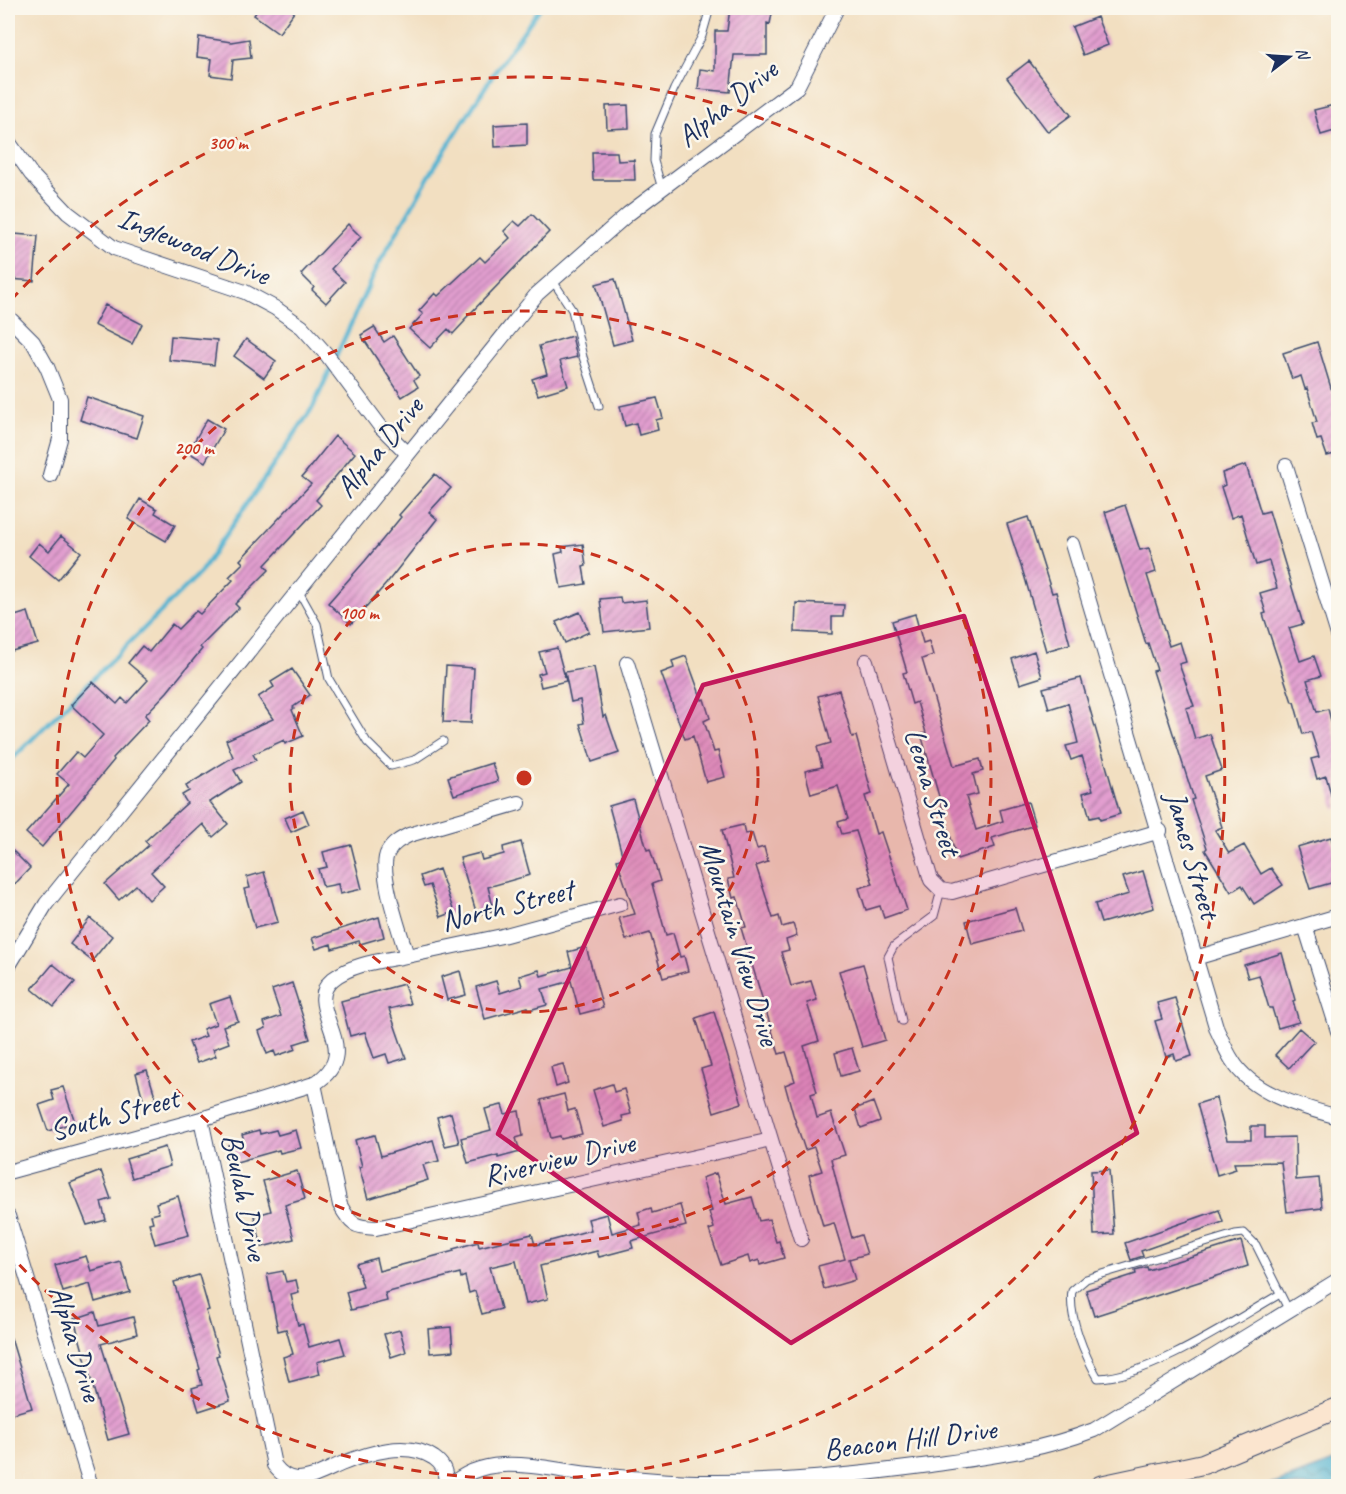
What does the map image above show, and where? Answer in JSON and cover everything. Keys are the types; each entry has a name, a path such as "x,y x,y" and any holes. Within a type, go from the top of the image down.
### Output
{"main road":[{"path":"1100,1486 1203,1464 1338,1408"}],"street":[{"name":"Alpha Drive","path":"8,967 46,904 537,294 628,214 797,87 837,8"},
{"name":"Inglewood Drive","path":"8,141 31,174 68,213 114,248 245,292 275,308 302,327 327,355 380,426 408,454"},
{"path":"8,317 33,342 47,367 60,399 60,439 50,475"},
{"path":"1286,466 1338,635"},
{"name":"James Street","path":"1072,544 1160,831 1217,1030 1233,1062 1260,1088 1299,1106 1338,1117"},
{"name":"Leona Street","path":"866,661 931,880 941,890 952,892 1160,831"},
{"name":"Mountain View Drive","path":"627,663 801,1239"},
{"path":"407,956 384,872 386,854 390,848 394,843 410,835 519,803"},
{"name":"North Street","path":"407,956 502,936 620,904"},
{"path":"1195,958 1338,916"},
{"path":"1305,926 1338,1031"},
{"name":"Beulah Drive","path":"407,956 356,967 331,980 323,994 325,1010 335,1043 336,1062 326,1077 314,1084 201,1119 274,1465 284,1475 298,1479 319,1474 361,1457 387,1451 407,1450 436,1459 445,1471 445,1486"},
{"name":"Riverview Drive","path":"314,1084 340,1205 349,1222 358,1227 376,1228 771,1140"},
{"name":"South Street","path":"8,1172 201,1119"},
{"name":"Alpha Drive","path":"8,1216 91,1486"},
{"name":"Beacon Hill Drive","path":"450,1486 474,1471 501,1465 529,1466 576,1474 701,1482 768,1481 843,1476 1023,1451 1062,1442 1094,1430 1332,1287 1338,1280"}],"lane":[{"path":"662,189 654,161 655,134 674,88 702,36 710,8"},
{"path":"553,281 572,310 583,357 599,406"},
{"path":"298,591 317,624 330,679 367,742 392,766 414,760 443,741"},
{"path":"902,1021 888,957 894,946 934,916 941,890"},
{"path":"1280,1294 1190,1346 1114,1378 1098,1378 1088,1362 1070,1304 1072,1291 1086,1280 1244,1233 1256,1245 1289,1311"}],"highlighted area":[{"path":"964,616 1137,1133 791,1343 498,1134 703,685"}],"water":[{"path":"1338,1460 1338,1486 1269,1486"}],"building":[{"path":"259,8 297,8 279,33 254,15"},
{"path":"730,8 773,8 770,24 767,23 767,55 734,55 730,92 698,89 700,69 715,71 715,31 727,31"},
{"path":"1097,17 1108,45 1083,55 1072,27"},
{"path":"199,37 231,42 249,39 251,58 233,60 231,78 210,75 212,59 197,57"},
{"path":"1029,61 1071,115 1048,132 1007,78"},
{"path":"1338,104 1338,130 1321,135 1314,110"},
{"path":"628,105 629,128 607,129 606,106"},
{"path":"527,123 527,145 495,147 494,125"},
{"path":"592,152 617,152 618,161 634,160 635,180 593,180"},
{"path":"532,214 549,232 453,334 448,329 430,348 409,329 423,314 419,311 435,293 438,296 480,257 485,262 510,238 504,231 514,221 520,226"},
{"path":"348,224 361,237 331,269 345,282 326,303 312,290 314,287 301,274"},
{"path":"14,234 38,236 34,281 10,279"},
{"path":"615,279 632,340 613,345 596,284"},
{"path":"105,305 142,324 132,344 94,325"},
{"path":"374,327 384,342 393,336 419,376 414,380 418,387 402,397 361,335"},
{"path":"171,336 217,340 214,365 169,360"},
{"path":"572,336 577,357 560,361 568,386 538,395 532,379 547,374 539,346"},
{"path":"246,339 276,361 264,378 234,356"},
{"path":"1317,342 1338,411 1338,453 1327,456 1321,439 1317,440 1312,423 1317,422 1307,388 1305,389 1301,376 1292,379 1283,353"},
{"path":"87,397 144,416 137,438 80,420"},
{"path":"657,398 663,418 656,420 658,430 639,435 636,423 625,426 620,406"},
{"path":"207,419 224,429 205,462 188,452"},
{"path":"335,436 355,453 316,500 321,505 265,565 269,570 235,604 239,608 200,647 202,649 145,715 149,720 113,758 114,760 42,847 26,833 69,784 57,774 76,752 83,758 103,735 71,705 93,682 117,704 122,698 127,703 148,680 128,663 142,646 149,652 172,624 178,629 196,611 200,614 233,580 229,577 243,563 240,560 311,484 302,477"},
{"path":"1246,465 1261,513 1269,511 1303,624 1289,628 1300,661 1314,656 1321,676 1307,680 1317,712 1328,709 1338,747 1338,808 1335,809 1326,776 1317,779 1311,759 1319,757 1311,732 1303,734 1263,614 1266,613 1260,593 1277,588 1269,561 1256,565 1241,514 1231,518 1221,487 1225,485 1222,473"},
{"path":"435,474 451,488 429,512 437,519 351,624 328,603"},
{"path":"140,499 157,509 155,513 175,525 166,541 128,519"},
{"path":"1125,505 1140,550 1149,548 1156,572 1147,575 1169,646 1180,642 1186,662 1179,664 1194,706 1186,708 1195,739 1210,734 1222,770 1205,776 1222,827 1215,830 1229,853 1244,845 1261,874 1271,868 1283,885 1254,904 1242,885 1231,892 1205,850 1207,848 1191,800 1194,799 1153,671 1157,670 1148,643 1146,644 1105,512"},
{"path":"1028,517 1052,593 1056,592 1070,644 1046,651 1007,524"},
{"path":"61,536 81,552 58,580 29,556 39,543 49,551"},
{"path":"583,544 586,584 561,588 555,554 563,552 562,547"},
{"path":"620,597 621,603 646,600 649,627 604,632 600,599"},
{"path":"796,603 844,605 843,617 832,617 832,634 795,632"},
{"path":"28,612 38,644 8,652 8,618"},
{"path":"580,612 589,632 565,643 556,622"},
{"path":"915,614 923,643 929,641 933,655 922,659 954,766 980,759 983,771 973,774 978,794 966,797 976,830 1003,821 1000,810 1028,802 1035,825 992,838 995,847 957,859 921,734 926,733 917,702 912,704 903,673 907,672 892,621"},
{"path":"557,648 566,681 541,687 538,674 545,672 539,652"},
{"path":"1034,651 1042,677 1020,684 1012,659"},
{"path":"686,656 702,700 704,699 710,718 704,721 714,752 718,751 725,777 706,782 693,736 685,739 661,673 674,668 672,661"},
{"path":"446,666 474,668 471,723 443,722"},
{"path":"594,667 603,717 606,715 619,753 592,762 580,724 584,723 580,700 571,702 565,672"},
{"path":"292,669 310,695 292,710 303,736 285,744 284,740 253,754 256,760 234,770 241,782 210,802 228,824 213,837 203,824 151,872 164,886 149,900 136,885 119,900 105,884 149,845 145,841 187,803 182,795 189,791 186,786 233,757 226,740 273,719 258,697 274,687 271,682"},
{"path":"1081,678 1120,814 1100,820 1099,816 1090,818 1083,793 1093,790 1082,756 1071,760 1066,746 1078,743 1068,703 1049,709 1043,688"},
{"path":"839,690 852,737 856,736 872,794 865,796 876,834 881,832 907,910 884,918 880,906 866,910 859,888 873,884 856,831 842,834 838,822 848,819 838,786 811,794 805,771 822,767 817,747 831,743 818,696"},
{"path":"492,763 498,781 454,795 448,777"},
{"path":"633,799 647,850 650,849 660,881 652,884 666,935 673,933 680,957 684,956 688,971 663,978 650,933 626,940 619,918 635,914 617,860 623,858 609,806"},
{"path":"303,810 309,824 291,832 285,818"},
{"path":"743,825 745,834 752,833 757,849 764,847 768,862 756,866 773,918 779,916 782,927 793,924 797,936 786,940 789,950 781,952 791,986 811,981 817,1000 807,1003 819,1041 804,1046 817,1092 811,1094 817,1118 831,1113 845,1155 831,1159 841,1199 852,1238 861,1235 867,1254 849,1259 855,1280 824,1289 818,1266 845,1259 834,1223 823,1226 809,1175 822,1171 814,1147 805,1150 793,1114 785,1085 795,1081 786,1052 779,1054 741,928 746,927 737,897 733,898 728,879 734,878 722,830"},
{"path":"1331,837 1335,850 1338,849 1338,881 1310,889 1297,847"},
{"path":"521,842 530,875 488,887 494,910 477,915 460,858 480,853 482,860 504,854 503,847"},
{"path":"351,845 362,889 340,894 338,884 323,887 318,869 327,867 323,852"},
{"path":"8,846 30,868 15,884 8,876"},
{"path":"439,869 454,912 441,917 430,885 424,887 420,876"},
{"path":"1143,871 1154,908 1101,923 1095,904 1129,894 1123,877"},
{"path":"264,872 278,922 255,928 244,889 250,888 247,877"},
{"path":"1015,908 1022,931 972,944 966,921"},
{"path":"379,917 384,937 332,949 331,944 316,949 312,938"},
{"path":"90,918 112,936 92,961 70,944"},
{"path":"586,947 603,1008 580,1014 571,981 542,989 547,1005 529,1010 528,1007 485,1019 476,987 496,981 500,993 522,986 519,976 539,970 541,976 572,967 568,952"},
{"path":"1282,953 1299,1022 1278,1028 1259,975 1248,978 1244,965"},
{"path":"53,964 75,982 54,1007 32,989"},
{"path":"863,964 885,1040 862,1047 839,971"},
{"path":"460,971 466,995 447,1000 441,977"},
{"path":"292,983 310,1039 294,1044 296,1049 276,1056 274,1051 267,1054 259,1031 266,1028 264,1022 281,1016 272,990"},
{"path":"404,984 410,1004 389,1009 406,1058 389,1063 386,1054 374,1058 365,1032 350,1036 341,1001"},
{"path":"230,997 238,1021 223,1026 229,1043 213,1049 216,1056 197,1063 189,1042 206,1036 203,1029 216,1024 209,1004"},
{"path":"1175,998 1192,1056 1176,1061 1174,1054 1166,1057 1155,1021 1162,1019 1157,1003"},
{"path":"714,1012 742,1103 714,1112 701,1069 711,1066 696,1018"},
{"path":"1299,1028 1314,1041 1289,1068 1275,1055"},
{"path":"852,1048 859,1071 841,1076 835,1053"},
{"path":"563,1064 568,1083 556,1087 551,1067"},
{"path":"147,1070 156,1099 144,1103 136,1073"},
{"path":"612,1084 614,1092 624,1089 631,1114 622,1116 623,1121 604,1127 593,1090"},
{"path":"63,1087 75,1122 48,1131 39,1105 54,1100 51,1090"},
{"path":"564,1094 568,1111 575,1109 582,1134 561,1139 560,1136 551,1138 541,1100"},
{"path":"1216,1098 1227,1140 1251,1140 1251,1126 1265,1126 1265,1138 1295,1137 1296,1180 1319,1178 1322,1208 1287,1212 1281,1162 1234,1163 1236,1169 1217,1175 1197,1104"},
{"path":"873,1102 880,1121 861,1128 855,1109"},
{"path":"502,1105 505,1114 519,1111 523,1136 516,1138 520,1152 468,1163 461,1138 491,1130 485,1109"},
{"path":"451,1113 459,1143 445,1146 437,1117"},
{"path":"259,1130 260,1134 276,1130 278,1135 296,1130 301,1148 280,1153 279,1150 233,1163 228,1145 244,1141 242,1135"},
{"path":"375,1135 381,1156 433,1140 439,1161 423,1165 428,1180 368,1199 359,1167 362,1166 355,1140"},
{"path":"165,1147 170,1166 132,1178 126,1159"},
{"path":"1109,1170 1114,1234 1094,1235 1091,1171"},
{"path":"101,1171 111,1199 101,1202 106,1220 87,1225 70,1183"},
{"path":"297,1171 305,1199 285,1205 294,1239 262,1247 254,1216 271,1211 263,1181"},
{"path":"716,1173 726,1204 752,1197 759,1221 769,1219 784,1258 760,1265 759,1260 750,1263 748,1256 721,1265 709,1230 714,1228 709,1212 712,1211 702,1178"},
{"path":"178,1196 189,1235 155,1244 149,1223 153,1222 151,1215 159,1213 156,1203"},
{"path":"680,1205 686,1226 631,1241 633,1248 599,1257 597,1251 540,1266 548,1299 526,1304 516,1261 490,1267 501,1309 482,1314 475,1291 469,1293 465,1276 461,1278 460,1273 385,1293 387,1301 351,1310 346,1292 363,1287 356,1264 376,1258 379,1271 454,1251 453,1249 478,1242 479,1247 532,1234 535,1245 591,1230 588,1219 607,1214 612,1233 641,1225 638,1212 651,1208 652,1213"},
{"path":"1219,1210 1223,1222 1141,1251 1143,1256 1131,1260 1125,1243"},
{"path":"1241,1241 1248,1266 1094,1316 1086,1290 1136,1274 1135,1270 1147,1267 1148,1270"},
{"path":"86,1256 91,1271 121,1262 130,1292 95,1302 90,1284 63,1292 55,1265"},
{"path":"283,1271 286,1282 296,1280 299,1293 291,1295 298,1325 303,1324 309,1347 340,1338 345,1354 317,1362 320,1374 289,1382 283,1357 293,1354 286,1329 278,1331 267,1274"},
{"path":"199,1275 209,1310 206,1311 219,1355 216,1356 230,1401 199,1411 192,1388 202,1385 198,1370 200,1369 174,1282"},
{"path":"95,1312 99,1326 133,1317 137,1334 101,1344 129,1434 108,1440 74,1319"},
{"path":"451,1327 453,1351 430,1353 428,1329"},
{"path":"400,1330 406,1352 391,1357 384,1334"},
{"path":"8,1338 11,1338 32,1408 8,1415"}],"waterway":[{"path":"8,763 200,573 313,407 377,267 435,166 498,67 540,8"}]}
